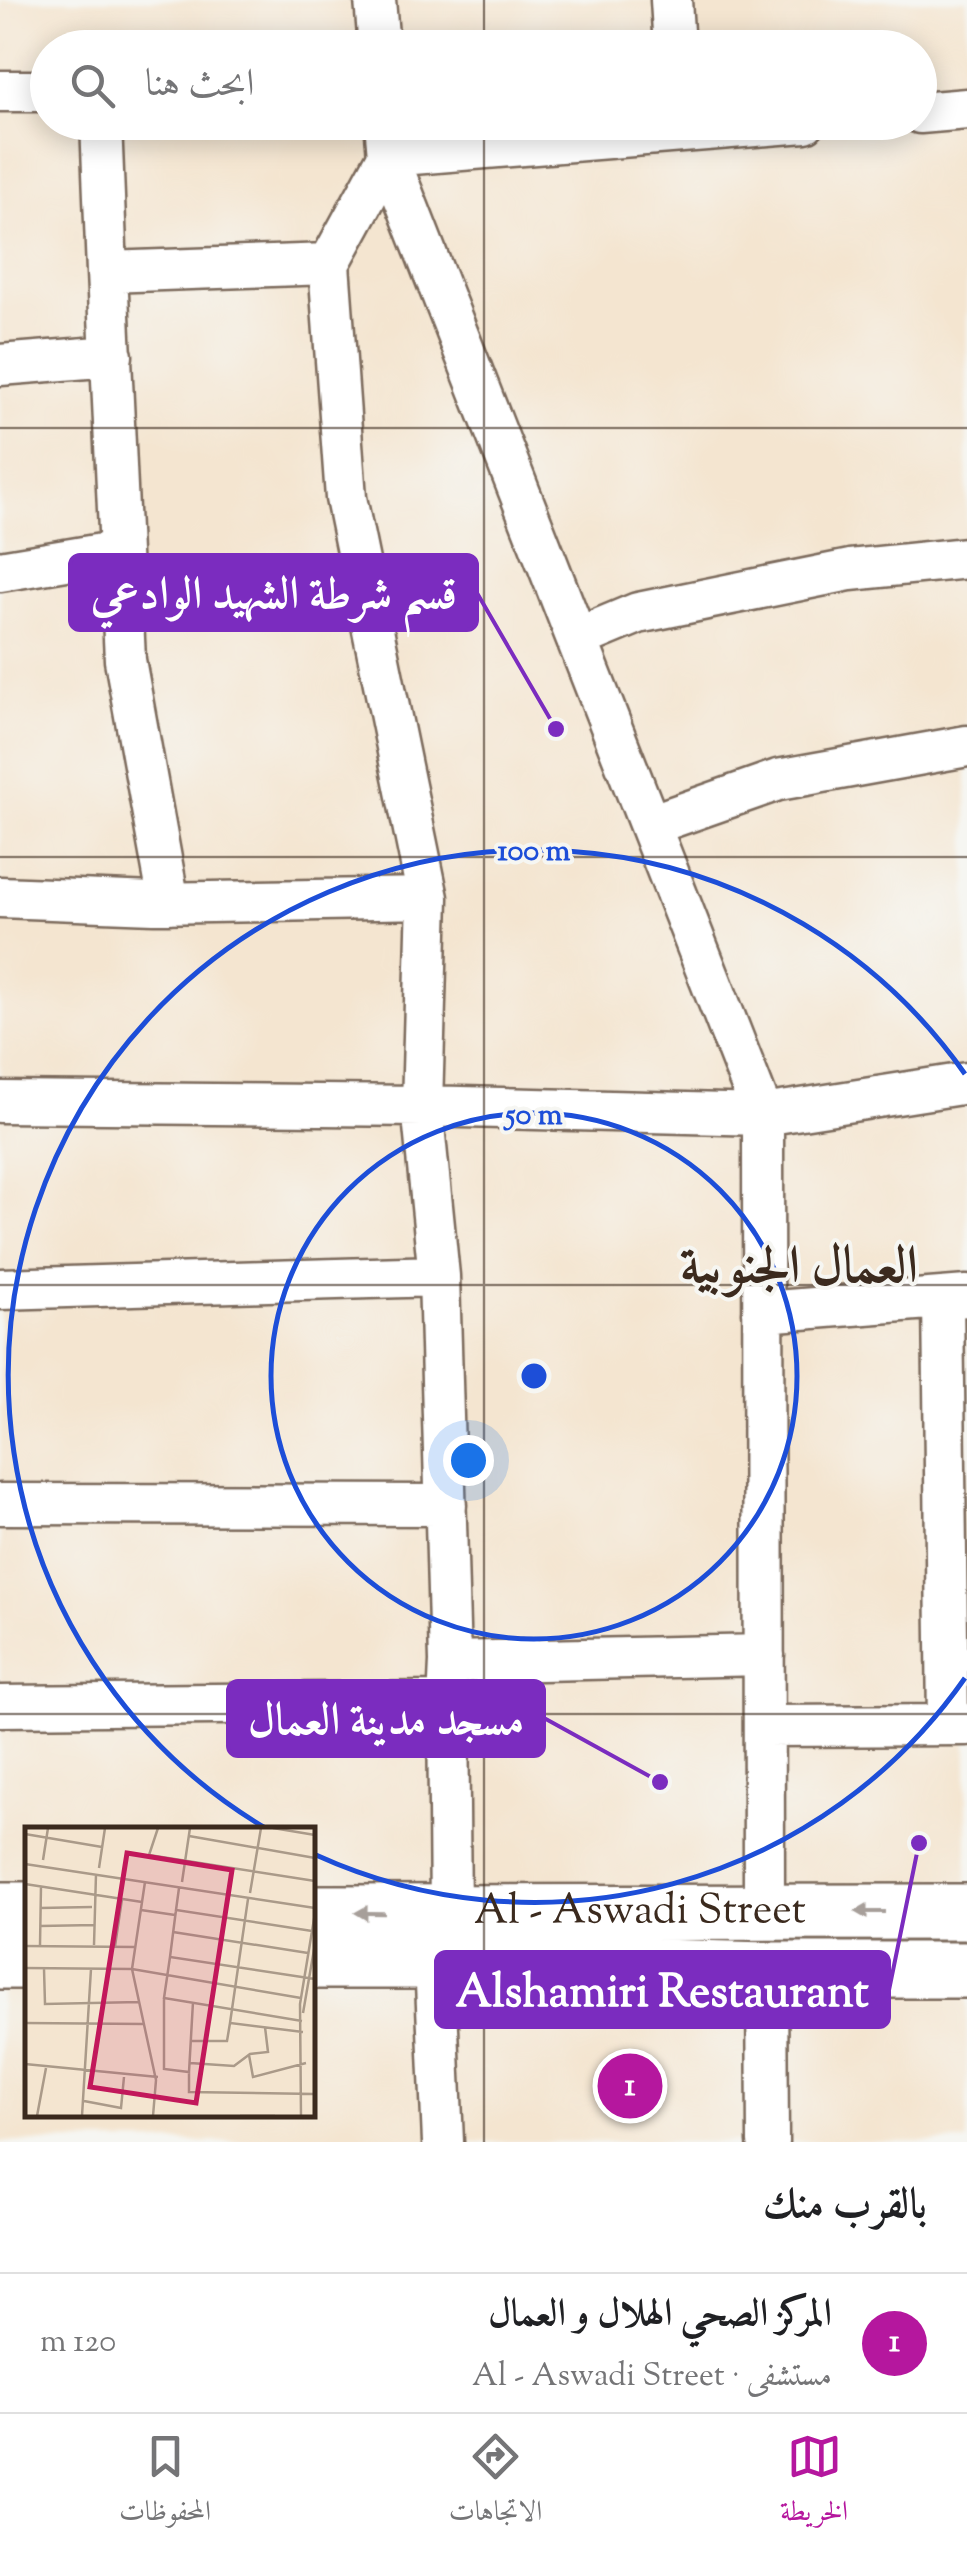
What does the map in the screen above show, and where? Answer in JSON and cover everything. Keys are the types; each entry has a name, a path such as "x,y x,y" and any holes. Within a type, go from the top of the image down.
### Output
{"highway":[{"name":"Al - Aswadi Street","path":"315,1960 442,1937 764,1912 967,1912"},
{"name":"Al - Aswadi Street","path":"315,1913 442,1937 766,1970 967,1970"}],"street":[{"path":"375,0 378,30"},
{"path":"671,0 673,30"},
{"path":"0,91 30,91"},
{"path":"937,112 967,109"},
{"path":"101,140 125,660 169,903"},
{"path":"387,140 329,264 346,498 428,898 422,1106 440,1276 449,1682 442,1937 443,2142"},
{"path":"387,140 763,1115 764,1912"},
{"path":"108,272 329,264"},
{"path":"0,365 112,356"},
{"path":"0,571 120,550"},
{"path":"578,638 638,613 850,570 967,558"},
{"path":"650,825 778,780 967,746"},
{"path":"0,897 169,903 428,898"},
{"path":"0,1102 422,1106 763,1115 967,1083"},
{"path":"0,1289 440,1276"},
{"path":"763,1312 955,1297 957,1725 764,1726"},
{"path":"0,1504 446,1505"},
{"path":"0,1706 449,1682 764,1655"},
{"path":"766,1970 768,2142"}],"place":[{"name":"قسم شرطة الشهيد الوادعي","path":"556,729"},
{"name":"مسجد مدينة العمال","path":"660,1782"},
{"name":"Alshamiri Restaurant","path":"919,1843"},
{"name":"المركز الصحي الهلال و العمال","path":"630,2086"}],"district":[{"name":"العمال الجنوبية","path":"799,1269"}]}
